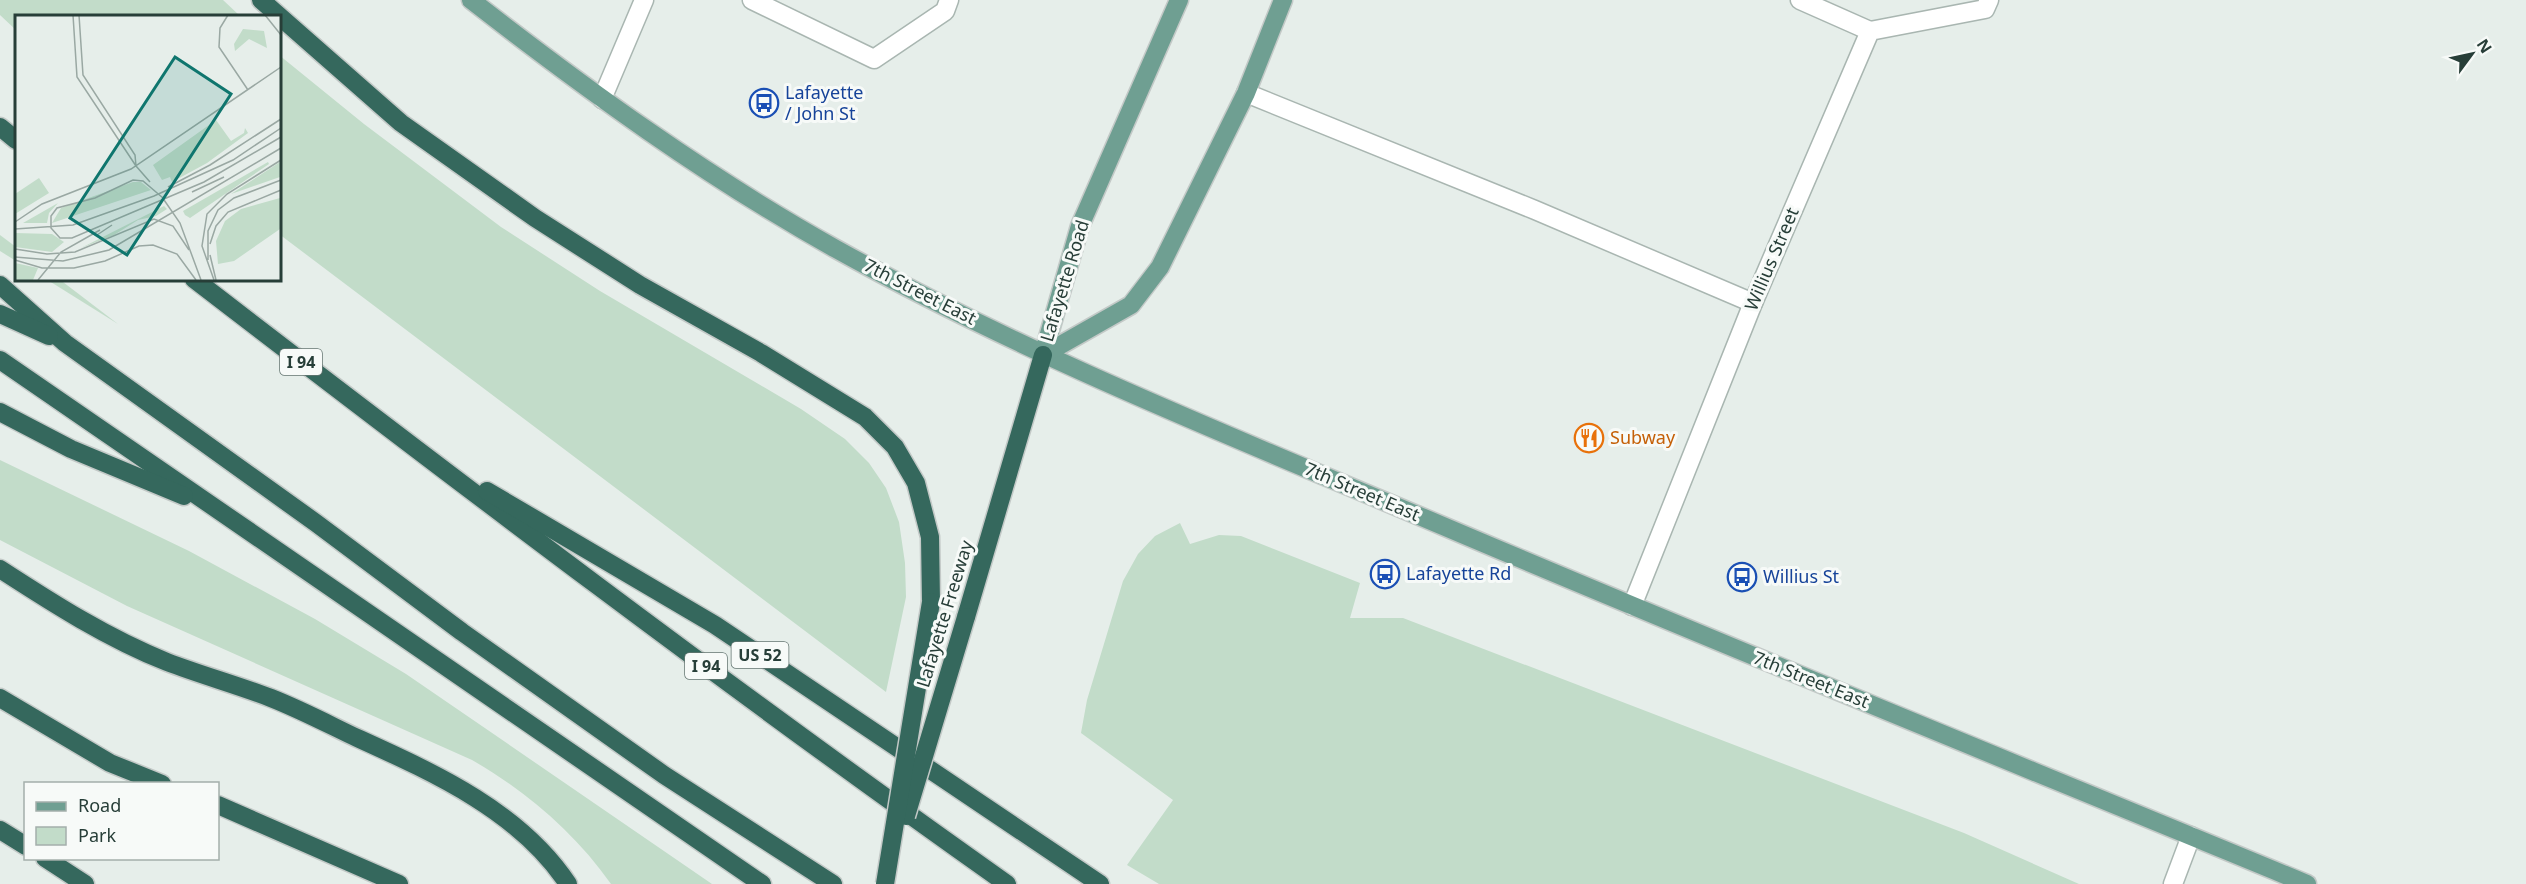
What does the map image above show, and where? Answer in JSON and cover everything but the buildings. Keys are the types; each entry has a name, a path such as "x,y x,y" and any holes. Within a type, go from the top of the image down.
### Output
{"highway":[{"path":"261,0 278,15"},
{"path":"280,17 401,123 535,218 640,285 761,352 865,417 895,447 916,483 930,537 932,603 885,884"},
{"path":"0,127 15,139"},
{"name":"I 94","path":"195,280 408,444 836,763 1007,884"},
{"path":"0,285 65,343 462,632 664,776 833,884"},
{"path":"0,314 65,343"},
{"name":"Lafayette Freeway","path":"885,884 1043,355"},
{"path":"0,360 762,884"},
{"path":"0,412 71,449 219,510"},
{"name":"US 52","path":"408,444 715,625 1100,884"},
{"path":"0,569 75,618 166,661 272,699 419,766 479,800 526,836 561,872 568,884"},
{"path":"0,698 110,763 159,782"},
{"path":"219,805 399,884"},
{"path":"0,830 24,845"},
{"path":"48,860 85,884"}],"main road":[{"name":"7th Street East","path":"471,0 602,99 753,200 836,249 1043,355 1632,606 2307,884"},
{"name":"Lafayette Road","path":"1043,355 1080,226 1179,0"},
{"name":"Lafayette Road","path":"1043,355 1131,304 1160,267 1246,93 1283,0"}],"street":[{"path":"602,99 644,0"},
{"path":"752,0 874,59 945,11 949,0"},
{"path":"1800,0 1870,31 1985,9 1989,0"},
{"name":"Willius Street","path":"1632,606 1752,303 1870,31"},
{"path":"1246,93 1535,210 1752,303"},
{"path":"2173,884 2191,836"}],"green space":[{"path":"0,0 223,0 239,15 15,15 15,29 0,15"},
{"path":"280,56 364,124 501,227 600,291 801,409 845,439 869,463 886,488 899,522 905,563 906,597 886,692 280,235"},
{"path":"0,235 15,246 15,260 0,251"},
{"path":"48,280 60,280 118,324"},
{"path":"0,460 189,551 315,619 406,674 712,884 611,884 582,847 548,814 511,785 472,760 127,606 0,540"},
{"path":"1180,523 1190,544 1219,535 1241,536 1360,583 1350,618 1403,618 1964,833 2079,884 1159,884 1127,865 1173,800 1081,733 1087,700 1123,581 1138,554 1155,536"}],"place":[{"name":"Lafayette / John St","path":"764,103"},
{"name":"Subway","path":"1589,438"},
{"name":"Lafayette Rd","path":"1385,574"},
{"name":"Willius St","path":"1742,577"}]}
